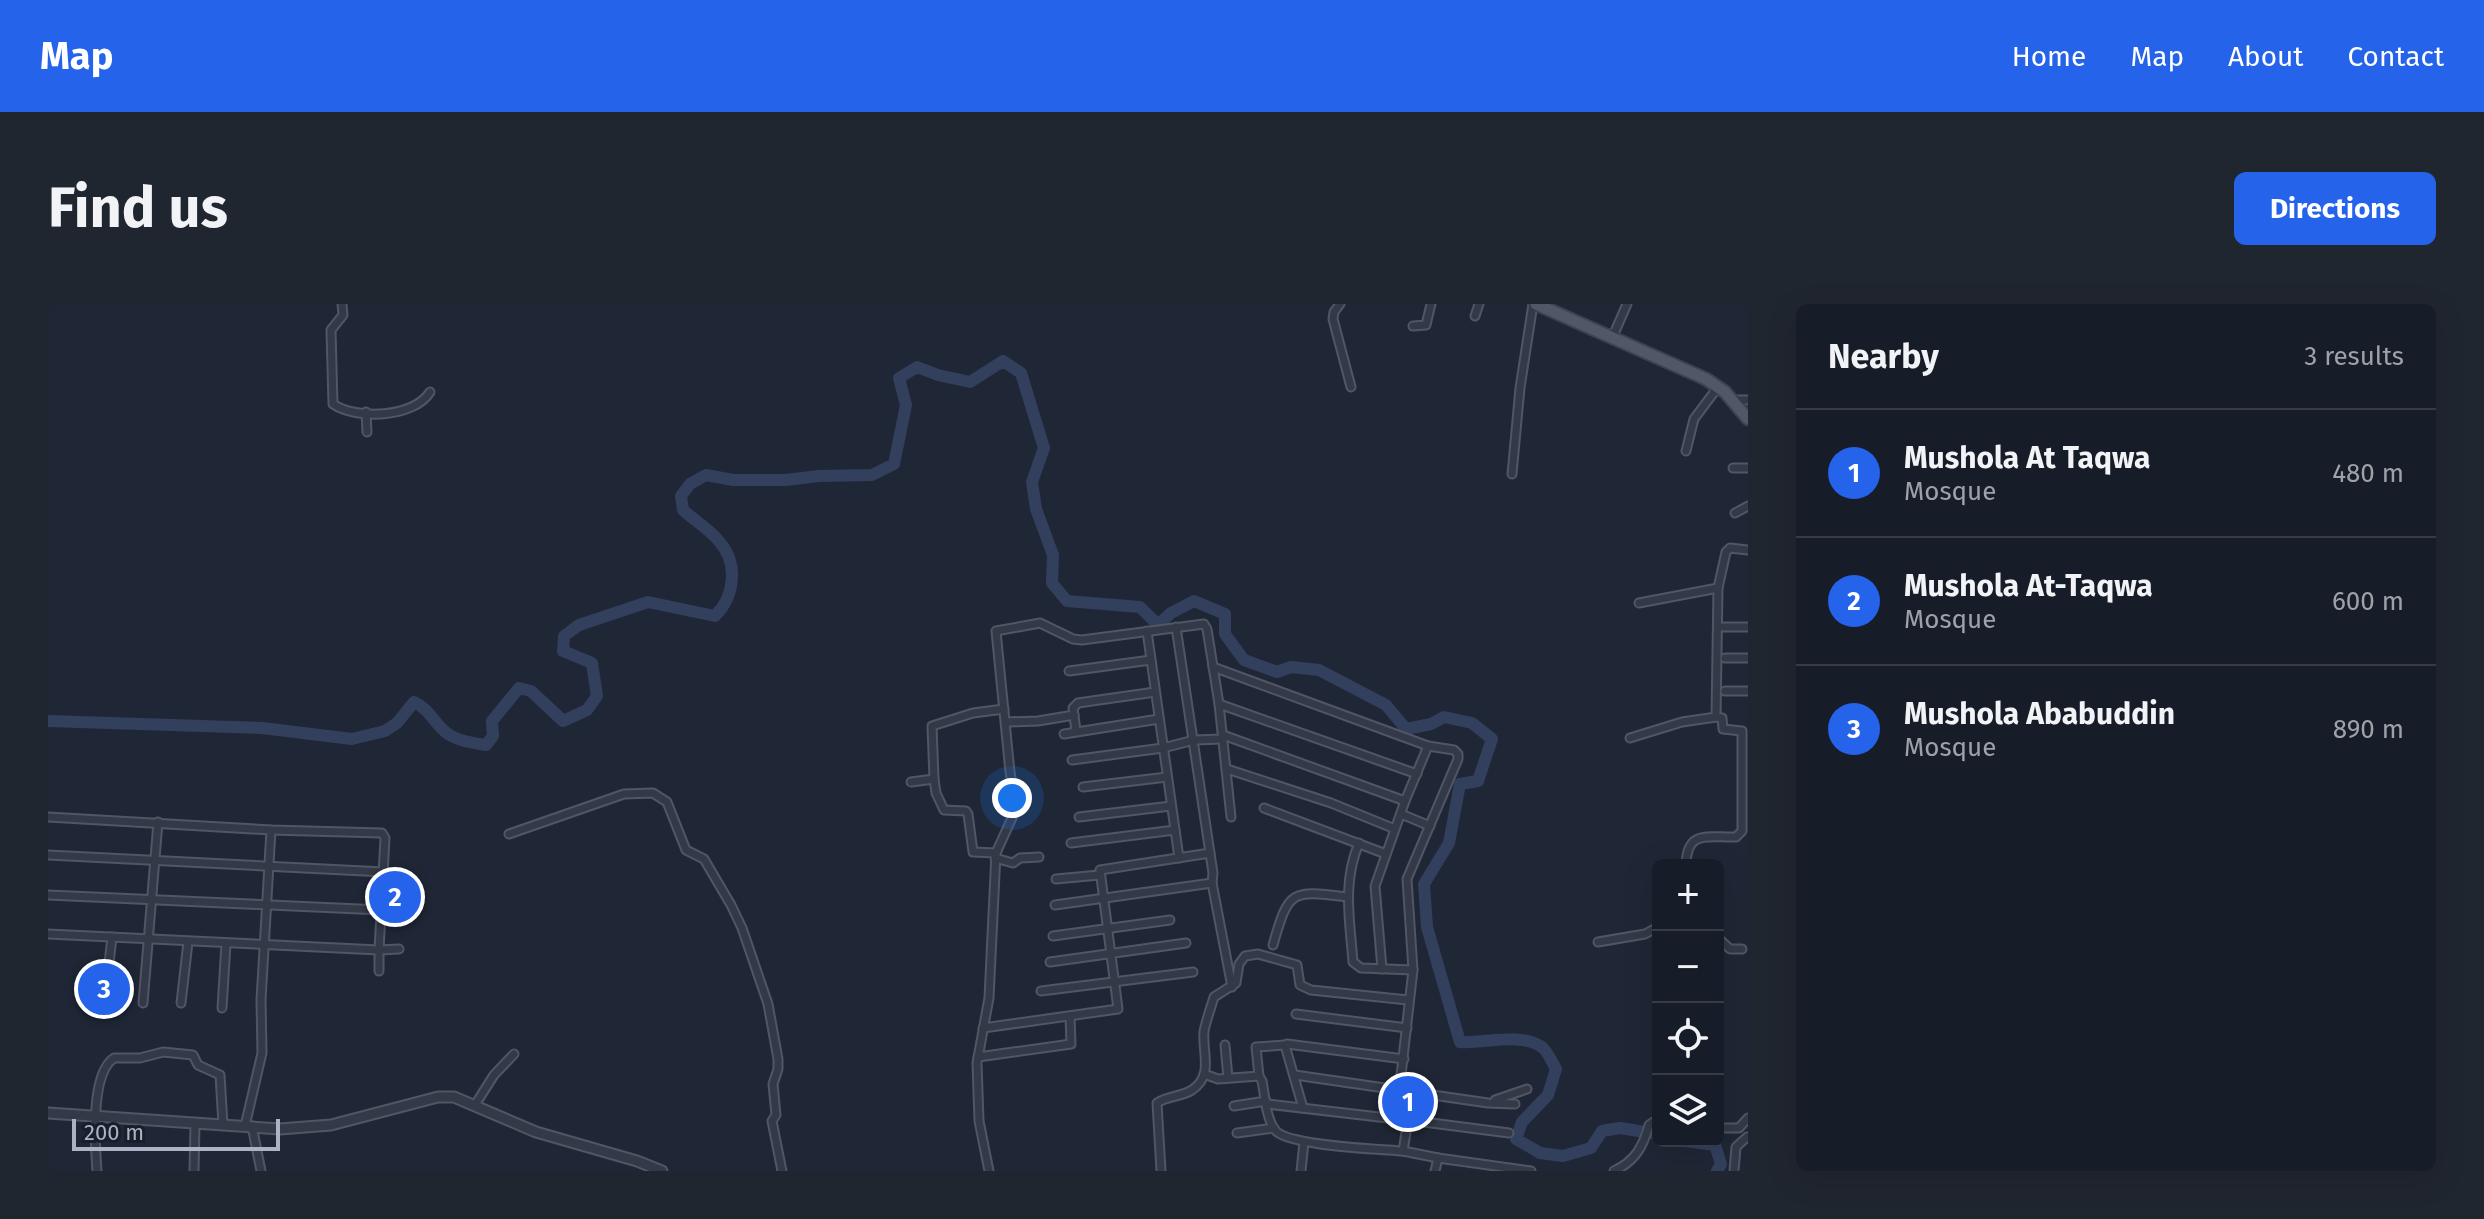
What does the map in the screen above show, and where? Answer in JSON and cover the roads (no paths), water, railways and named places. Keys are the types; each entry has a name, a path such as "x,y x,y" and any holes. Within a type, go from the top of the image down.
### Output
{"main road":[{"path":"1535,304 1550,307 1719,386 1748,419"}],"street":[{"path":"342,304 343,315 331,328 333,404 366,412 405,411 422,403 430,392"},
{"path":"1340,304 1333,319 1351,387"},
{"path":"1413,326 1426,325 1431,304"},
{"path":"1475,316 1479,304"},
{"path":"1512,474 1520,388 1535,304"},
{"path":"1613,336 1627,304"},
{"path":"1686,451 1694,419 1719,386"},
{"path":"1733,400 1748,400"},
{"path":"366,412 367,432"},
{"path":"1733,468 1748,468"},
{"path":"1735,513 1748,506"},
{"path":"1716,717 1718,588 1726,552 1730,548 1748,550"},
{"path":"1639,603 1718,588"},
{"path":"989,1171 979,1121 978,1057 989,998 996,856 1016,809 995,634 998,629 1040,623 1073,639 1082,640 1202,624 1206,626 1219,704 1231,817"},
{"path":"1176,627 1212,883 1232,987"},
{"path":"1723,627 1748,627"},
{"path":"1147,631 1179,858"},
{"path":"1725,658 1748,658"},
{"path":"1069,671 1151,660"},
{"path":"1213,667 1428,746 1454,750 1458,759 1407,879 1413,970 1396,1119"},
{"path":"1725,691 1748,691"},
{"path":"1076,731 1073,708 1078,703 1155,692"},
{"path":"1219,704 1417,774"},
{"path":"1004,709 973,713 932,726 936,793 944,810 966,811 968,814 973,852 1013,863 1020,858 1039,857"},
{"path":"1006,722 1074,715"},
{"path":"1630,738 1682,722 1716,717 1722,718 1723,729 1742,731 1742,831 1736,837 1697,839 1686,847 1686,859"},
{"path":"1064,734 1159,719"},
{"path":"1731,726 1748,726"},
{"path":"1072,760 1223,737 1405,801"},
{"path":"1382,969 1375,886 1428,746"},
{"path":"1227,769 1351,810 1395,829"},
{"path":"1083,787 1167,777"},
{"path":"911,782 934,779"},
{"path":"509,834 624,794 653,793 667,802 686,850 704,859 731,905 747,940 768,1004 778,1059 773,1084 776,1111 772,1121 782,1171"},
{"path":"1079,817 1171,806"},
{"path":"1264,808 1386,854"},
{"path":"1401,814 1430,826"},
{"path":"48,817 385,834 379,971"},
{"path":"143,1003 158,822"},
{"path":"261,1171 248,1126 262,1053 261,1000 271,830"},
{"path":"1071,843 1175,830"},
{"path":"1359,843 1349,872 1353,962 1361,968 1413,970"},
{"path":"983,1028 1118,1009 1100,870 1210,853"},
{"path":"48,855 384,872"},
{"path":"1056,879 1099,875"},
{"path":"1055,905 1212,883"},
{"path":"1273,945 1284,908 1291,899 1308,893 1348,897"},
{"path":"48,895 403,911"},
{"path":"1053,936 1170,920"},
{"path":"1598,942 1652,930"},
{"path":"48,934 265,946 399,949"},
{"path":"105,998 112,937"},
{"path":"181,1003 188,942"},
{"path":"1050,962 1186,943"},
{"path":"222,1008 226,944"},
{"path":"1724,944 1730,949 1742,949"},
{"path":"1161,1171 1157,1103 1189,1092 1204,1074 1207,1063 1204,1031 1213,1001 1238,979 1241,959 1245,956 1258,954 1297,965 1300,985 1305,988 1408,1000"},
{"path":"1041,991 1193,972"},
{"path":"1296,1014 1407,1028"},
{"path":"978,1057 1071,1044 1070,1016"},
{"path":"1404,1059 1291,1043 1256,1047 1259,1076 1274,1128 1284,1136 1304,1142 1403,1151 1531,1171"},
{"path":"1225,1045 1228,1078"},
{"path":"1285,1045 1303,1108"},
{"path":"97,1171 95,1117 103,1074 111,1059 177,1052 193,1055 198,1065 220,1075 223,1125"},
{"path":"475,1105 494,1075 514,1054"},
{"path":"1204,1074 1218,1079 1259,1076"},
{"path":"1295,1075 1488,1103 1515,1104"},
{"path":"1488,1103 1527,1089"},
{"path":"48,1113 280,1129 331,1125 446,1096 475,1105 536,1132 662,1171"},
{"path":"1234,1106 1267,1103 1509,1133"},
{"path":"1736,1127 1748,1111"},
{"path":"1724,1128 1736,1127 1748,1118"},
{"path":"1403,1151 1408,1120"},
{"path":"1614,1171 1633,1159 1652,1123"},
{"path":"194,1171 195,1124"},
{"path":"1734,1171 1736,1147 1747,1137 1736,1127"},
{"path":"1237,1133 1274,1128"},
{"path":"1301,1171 1304,1142"},
{"path":"1435,1171 1438,1158"}],"waterway":[{"path":"48,721 262,728 352,739 385,731 397,723 414,702 448,734 486,745 493,736 492,721 519,688 531,691 563,721 587,710 597,696 592,663 563,651 564,636 579,625 648,602 715,616 727,599 732,569 725,549 683,510 681,496 690,484 706,475 733,480 872,475 894,464 906,405 899,378 917,367 970,382 1003,361 1021,373 1044,448 1032,482 1036,509 1053,555 1052,583 1067,601 1140,607 1158,625 1171,613 1194,601 1225,614 1225,634 1244,660 1277,672 1291,667 1319,670 1386,705 1406,729 1431,724 1444,717 1472,723 1492,739 1478,781 1460,784 1449,843 1424,884 1427,927 1460,1042 1524,1040 1542,1047 1546,1052 1556,1069 1548,1095 1522,1122 1516,1139 1540,1153 1563,1156 1591,1148 1602,1131 1620,1128 1652,1133"},
{"path":"1716,1147 1721,1164 1717,1171"}],"place":[{"name":"Mushola At-Taqwa","path":"395,897"},
{"name":"Mushola Ababuddin","path":"104,989"},
{"name":"Mushola At Taqwa","path":"1408,1102"}]}
